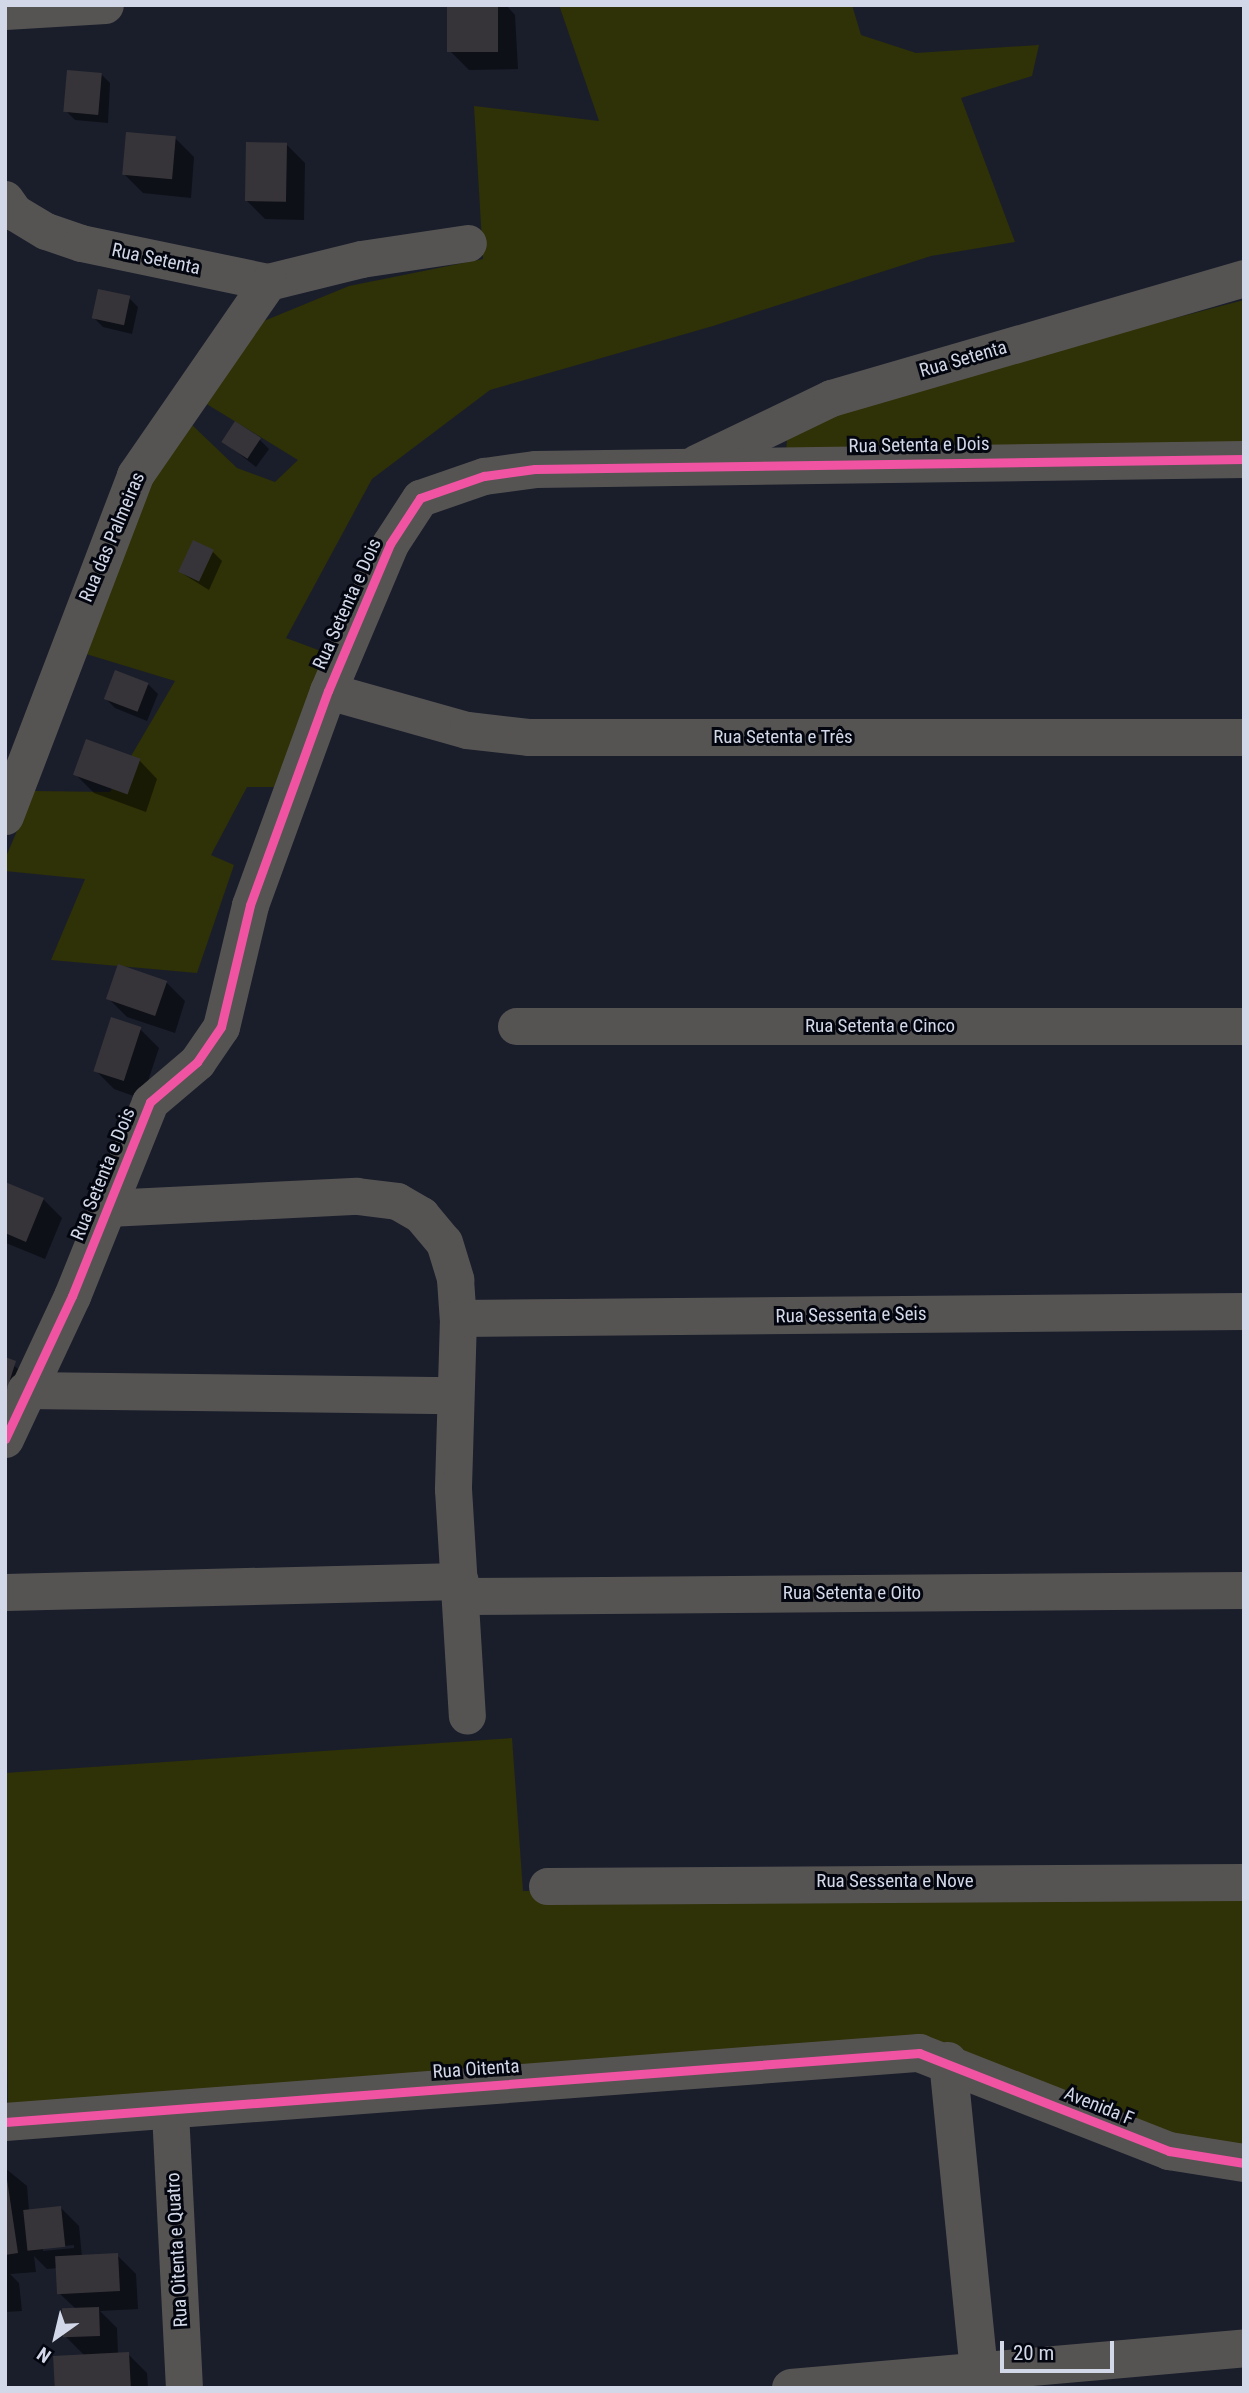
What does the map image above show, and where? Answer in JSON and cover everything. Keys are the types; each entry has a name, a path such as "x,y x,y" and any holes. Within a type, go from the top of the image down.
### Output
{"street":[{"path":"5,11 105,5"},
{"name":"Rua Setenta","path":"5,199 14,212 46,231 80,243 268,282"},
{"path":"268,282 361,258 468,243"},
{"name":"Rua Setenta","path":"692,465 767,425 831,398 1244,278"},
{"name":"Rua das Palmeiras","path":"5,816 135,475 268,282"},
{"name":"Rua Setenta e Dois","path":"5,1439 25,1390 72,1296 150,1102 165,1085 197,1062 221,1027 250,905 328,691 390,544 421,498 484,476 535,469 1244,460"},
{"name":"Rua Setenta e Três","path":"328,691 467,730 527,737 1244,737"},
{"name":"Rua Setenta e Cinco","path":"516,1026 1244,1026"},
{"path":"108,1208 357,1196 397,1201 421,1215 444,1242 455,1279 458,1318 453,1395 467,1716"},
{"name":"Rua Sessenta e Seis","path":"458,1318 1244,1311"},
{"path":"25,1390 453,1395"},
{"name":"Rua Setenta e Oito","path":"5,1592 460,1588 1244,1590"},
{"name":"Rua Sessenta e Nove","path":"547,1885 1244,1882"},
{"name":"Rua Oitenta","path":"5,2122 170,2112 856,2056 919,2053 948,2061"},
{"path":"948,2061 979,2372"},
{"name":"Avenida F","path":"948,2061 1169,2151 1244,2163"},
{"name":"Rua Oitenta e Quatro","path":"170,2112 184,2388"},
{"path":"791,2388 1244,2347"}],"shaded area":[{"path":"559,5 852,5 861,35 916,53 1039,45 1032,76 961,98 1015,242 931,256 713,326 490,390 372,479 286,638 329,654 274,787 247,787 211,855 234,865 197,973 51,960 85,879 5,871 5,859 34,791 110,792 175,681 86,654 153,479 191,424 237,468 275,482 298,460 205,403 259,323 349,286 483,259 474,106 599,121"},
{"path":"1244,300 1244,466 783,482 789,419"},
{"path":"512,1738 523,1891 1244,1886 1244,2165 931,2054 8,2120 5,1773"}],"building":[{"path":"447,5 498,5 498,52 447,52"},
{"path":"67,70 102,73 98,115 63,112"},
{"path":"126,132 176,136 172,179 122,175"},
{"path":"246,142 287,143 286,202 245,201"},
{"path":"98,289 130,296 124,325 92,318"},
{"path":"235,421 261,438 247,459 221,442"},
{"path":"193,540 214,550 199,581 178,572"},
{"path":"115,670 149,683 137,712 104,699"},
{"path":"86,739 141,759 128,795 73,775"},
{"path":"118,964 167,981 155,1016 106,999"},
{"path":"111,1017 141,1027 124,1081 93,1071"},
{"path":"5,1182 44,1198 26,1242 5,1233"},
{"path":"5,1357 16,1361 6,1392 5,1392"},
{"path":"5,2166 18,2253 5,2255"},
{"path":"61,2206 65,2247 27,2251 23,2210"},
{"path":"118,2253 120,2291 57,2294 55,2256"},
{"path":"99,2307 100,2336 63,2337 62,2308"},
{"path":"129,2352 131,2388 55,2388 53,2356"}],"cycle path":[{"path":"5,1439 72,1296 150,1102 197,1062 221,1027 250,905 328,691 390,544 420,498 484,476 535,469 1244,459"},
{"path":"5,2122 919,2053 1169,2151 1244,2163"}]}
